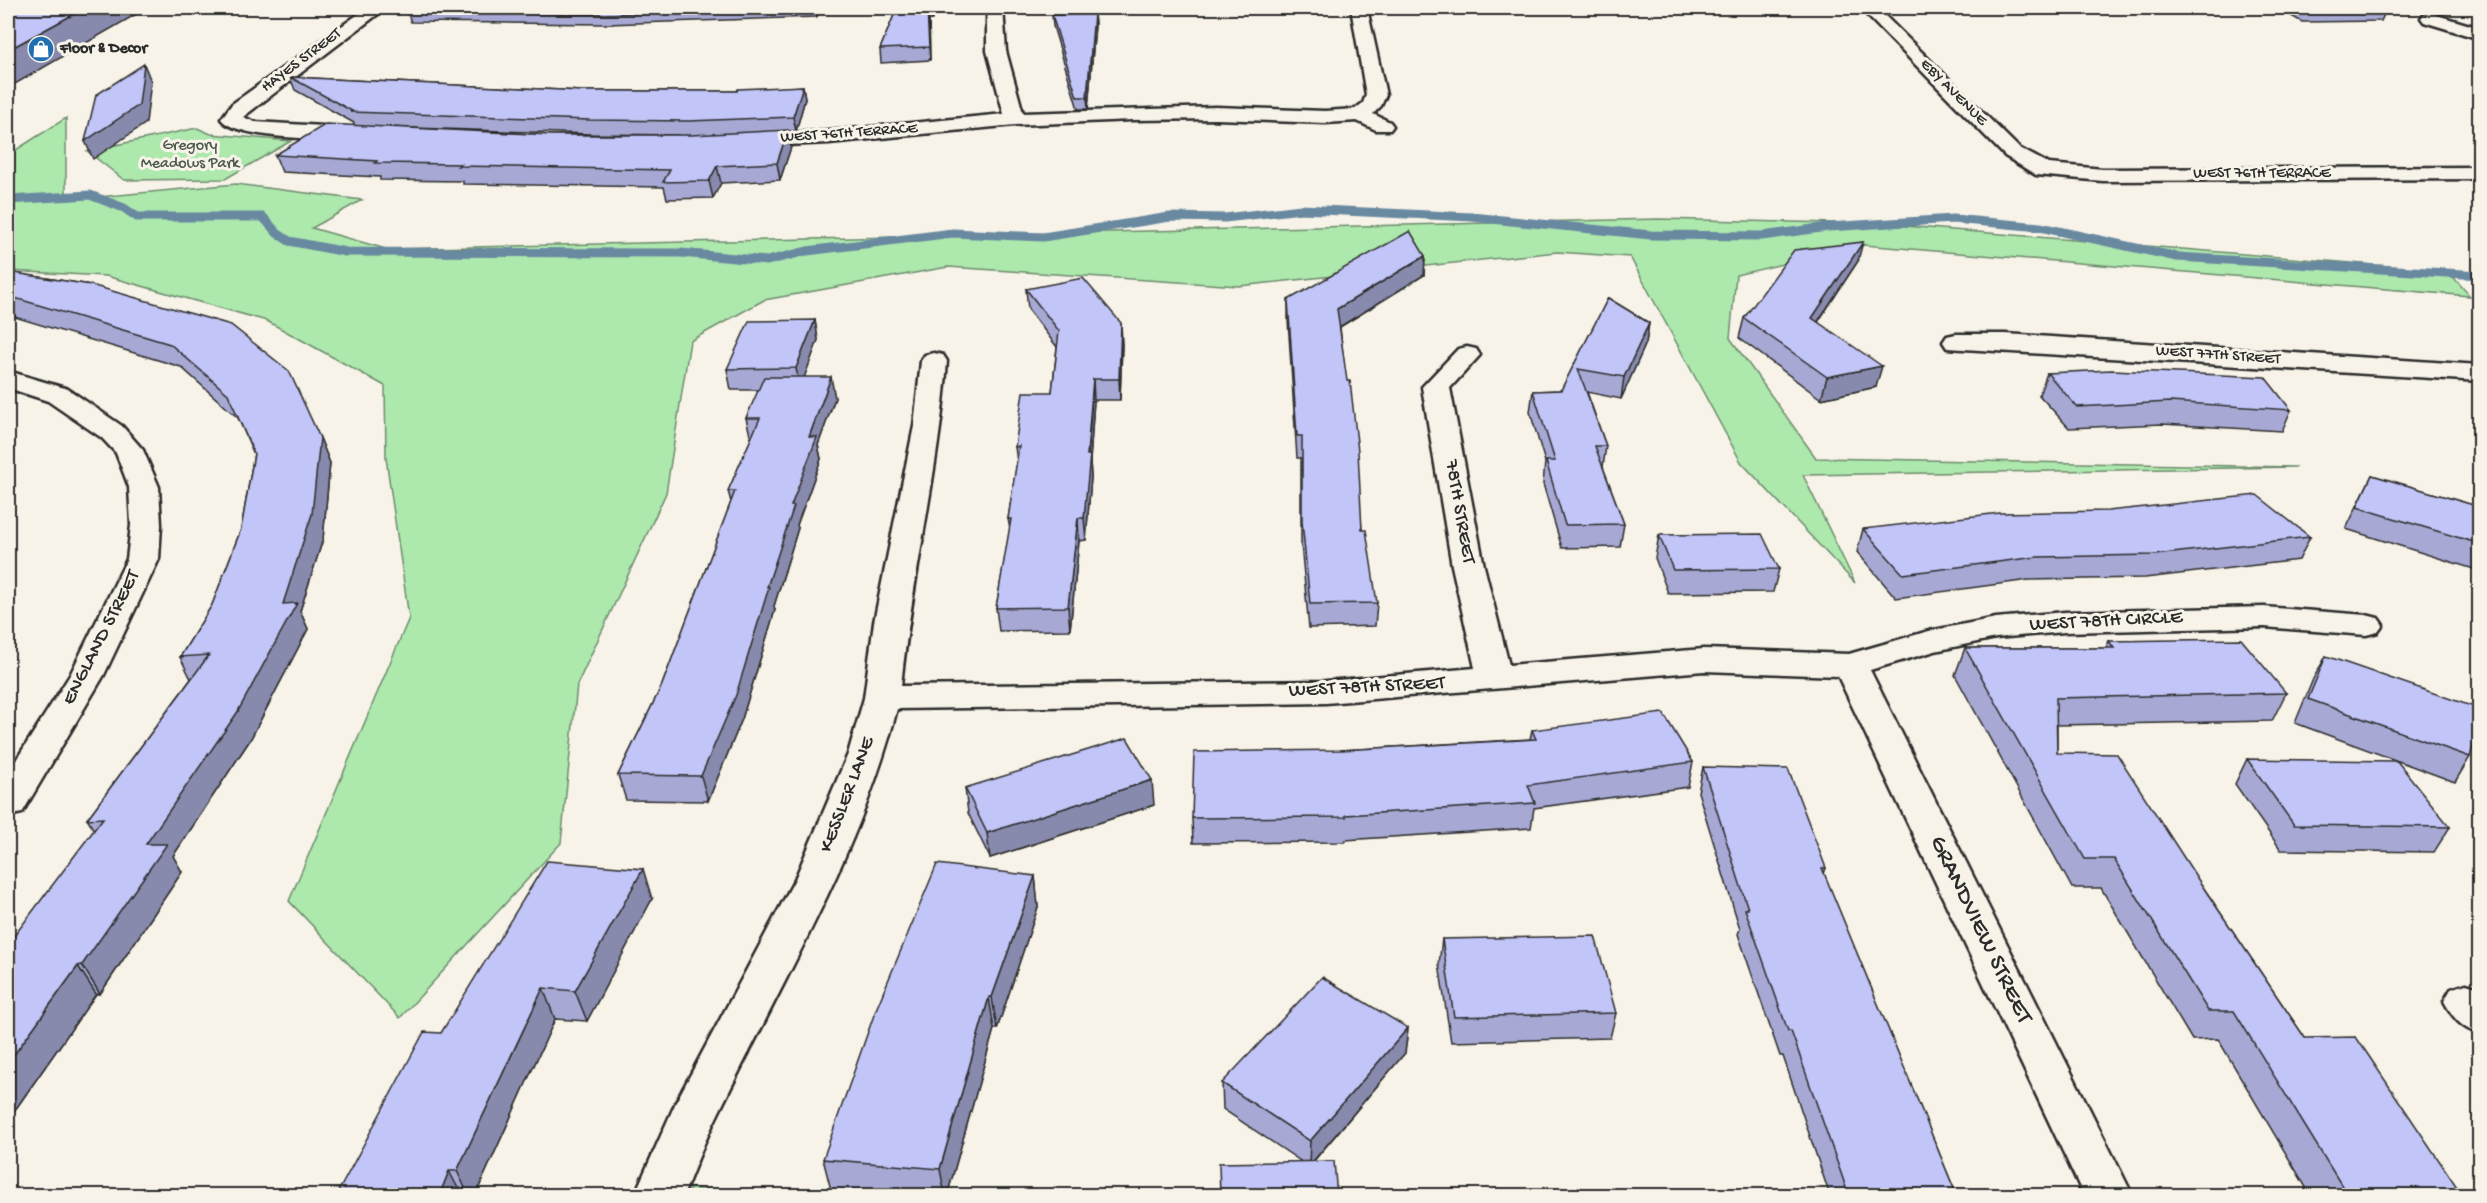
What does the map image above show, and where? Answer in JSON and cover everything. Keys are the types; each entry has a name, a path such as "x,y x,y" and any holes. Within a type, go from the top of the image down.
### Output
{"street":[{"name":"HAYES STREET","path":"374,135 251,128 231,119 239,108 358,20 378,8"},
{"path":"995,8 992,28 994,51 1015,119"},
{"path":"1359,8 1376,95 1371,106 1359,115 1383,126"},
{"name":"EBY AVENUE","path":"1868,8 2012,152 2044,170"},
{"path":"2430,18 2480,34"},
{"name":"WEST 76TH TERRACE","path":"728,142 829,136 1015,119 1216,113 1325,117 1359,115"},
{"name":"WEST 76TH TERRACE","path":"2044,170 2103,175 2480,173"},
{"name":"WEST 77TH STREET","path":"1956,342 2005,342 2480,373"},
{"name":"78TH STREET","path":"1467,355 1436,387 1468,566 1495,680"},
{"name":"KESSLER LANE","path":"658,1196 693,1116 815,879 867,754 882,698 891,622 928,426 934,360"},
{"name":"ENGLAND STREET","path":"8,379 58,395 112,432 129,450 144,487 146,525 143,559 87,675 8,803"},
{"name":"WEST 78TH CIRCLE","path":"1850,665 1929,642 1995,628 2065,622 2264,617 2366,626"},
{"name":"WEST 78TH STREET","path":"882,698 1326,692 1495,680 1704,660 1850,665"},
{"name":"GRANDVIEW STREET","path":"1850,665 2109,1196"}],"green space":[{"path":"66,118 66,200 236,184 362,200 312,228 386,249 1659,219 1880,224 2448,271 2470,296 1864,245 1736,275 1730,338 1816,458 2296,467 1803,475 1855,583 1741,462 1630,257 1557,252 1239,286 948,267 764,300 690,341 666,493 577,685 561,843 400,1018 289,901 409,618 386,458 385,386 267,321 106,276 8,271 8,155"},
{"name":"Gregory Meadows Park","path":"197,128 211,134 291,141 225,179 124,180 87,151"},
{"path":"690,1188 810,1195 688,1195"}],"building":[{"path":"8,8 85,8 8,50"},
{"path":"413,8 797,8 605,14 407,12"},
{"path":"897,8 927,8 929,47 880,49"},
{"path":"1094,14 1087,97 1077,97 1052,15"},
{"path":"144,64 139,105 85,141 96,95"},
{"path":"290,77 582,91 737,91 738,89 803,86 793,117 689,121 589,120 350,112 352,111"},
{"path":"326,124 552,135 691,135 788,130 777,163 717,166 709,181 663,182 670,170 375,163 377,161 275,155"},
{"path":"1410,231 1425,256 1337,309 1347,381 1350,381 1358,451 1362,530 1366,530 1377,603 1310,604 1302,521 1302,436 1297,436 1288,300"},
{"path":"1863,242 1812,318 1882,366 1827,377 1744,318 1794,250"},
{"path":"8,272 91,285 231,325 289,371 320,438 312,514 283,604 297,603 237,713 146,844 167,844 82,965 78,966 8,1063 8,944 103,818 87,819 209,655 180,657 212,605 241,529 254,454 228,394 170,344 8,296"},
{"path":"1083,278 1121,323 1119,379 1093,379 1087,455 1090,455 1084,518 1078,518 1068,607 996,608 1011,519 1008,519 1019,446 1015,447 1023,392 1052,392 1059,331 1026,289"},
{"path":"1608,298 1649,323 1624,377 1578,369 1606,446 1595,446 1624,524 1565,525 1546,461 1555,461 1533,391 1561,390"},
{"path":"815,320 796,368 727,369 749,321"},
{"path":"2112,370 2265,377 2291,410 2170,402 2077,407 2047,373"},
{"path":"764,377 831,377 809,437 817,437 791,506 794,506 767,587 769,587 736,695 701,776 618,775 662,685 735,491 728,491 760,418 746,418"},
{"path":"2372,475 2480,507 2480,544 2357,507"},
{"path":"2257,495 2310,537 2155,555 2037,557 1903,574 1863,529 2000,513 2108,511"},
{"path":"1762,534 1779,569 1673,570 1659,535"},
{"path":"2241,639 2286,693 2056,698 2057,753 2117,754 2305,1038 2356,1037 2463,1196 2364,1196 2361,1191 2345,1191 2234,1011 2208,1011 2114,859 2085,859 1965,648 2114,648 2109,641"},
{"path":"2326,656 2480,709 2480,723 2470,757 2308,699"},
{"path":"1663,713 1693,762 1528,785 1535,803 1346,815 1346,817 1192,818 1194,752 1341,750 1536,739 1532,730"},
{"path":"1127,738 1152,780 987,833 965,788"},
{"path":"2247,759 2397,761 2450,827 2294,825"},
{"path":"1703,767 1788,769 1826,868 1822,868 1957,1196 1849,1196 1745,909 1748,909"},
{"path":"547,861 643,869 575,991 543,988 457,1171 449,1171 439,1196 336,1196 424,1032 441,1033"},
{"path":"937,864 1035,876 992,997 989,997 940,1169 823,1159 875,1012"},
{"path":"1595,936 1616,1013 1454,1017 1442,939"},
{"path":"1322,977 1408,1028 1310,1141 1222,1083"},
{"path":"1334,1161 1337,1196 1220,1196 1219,1163"}],"waterway":[{"path":"8,200 90,195 124,208 137,217 263,217 277,233 289,241 346,252 681,253 767,261 807,251 953,233 1043,237 1170,217 1225,218 1301,209 1472,217 1651,235 1762,236 1828,227 1953,219 2040,227 2177,257 2480,275"}],"place":[{"name":"Floor & Decor","path":"41,49"}]}
